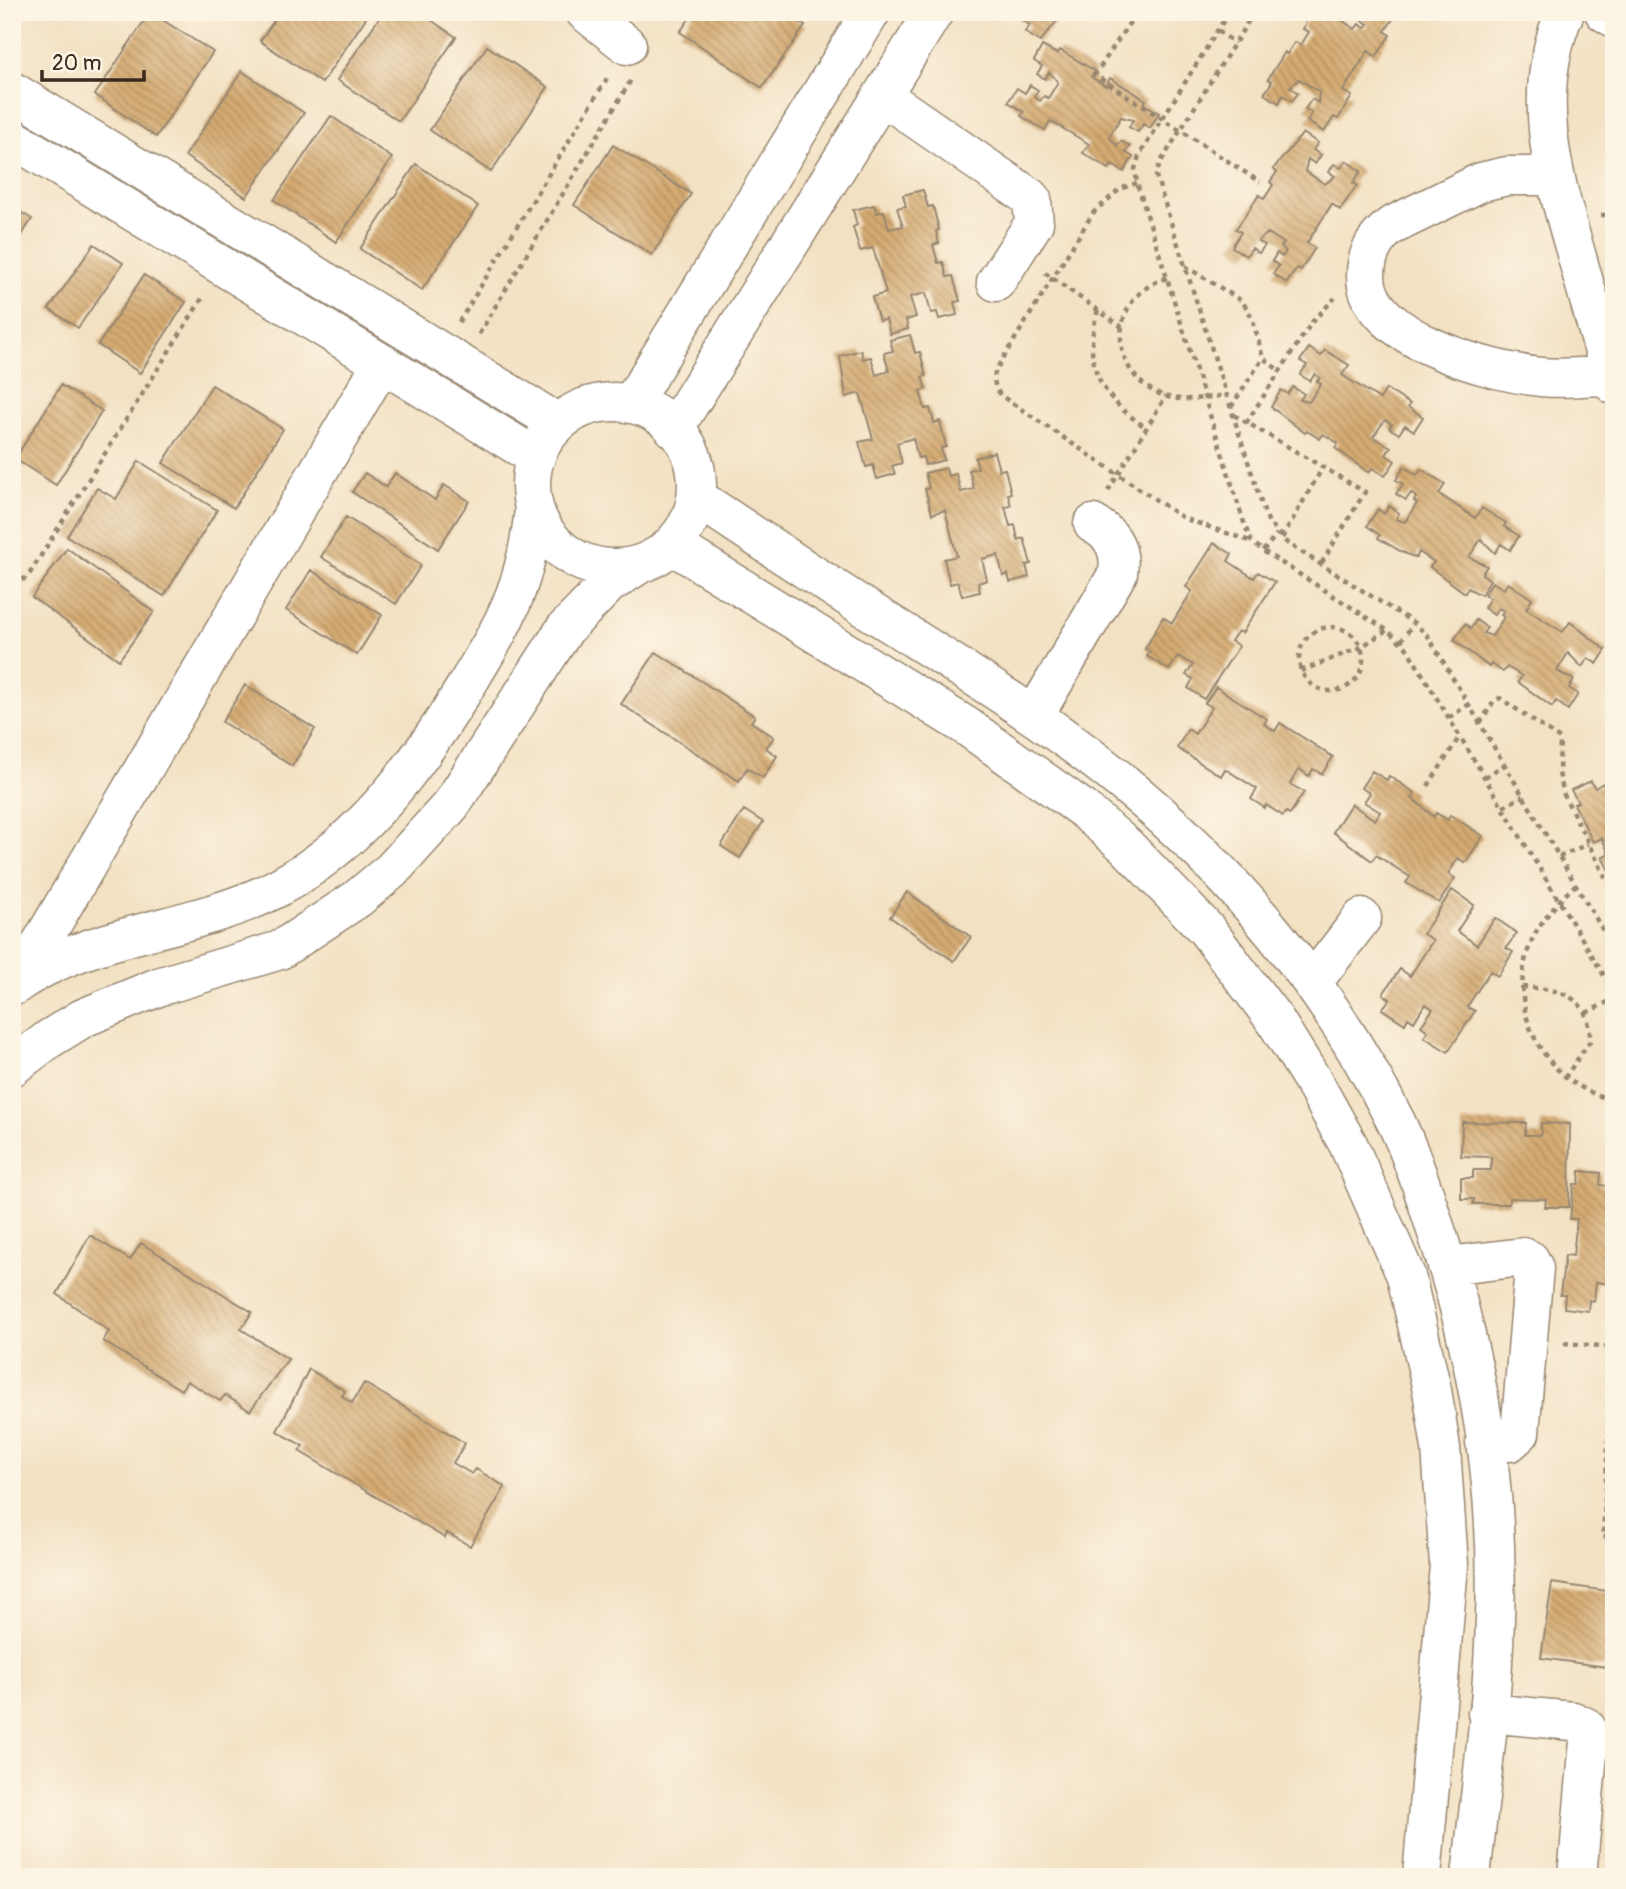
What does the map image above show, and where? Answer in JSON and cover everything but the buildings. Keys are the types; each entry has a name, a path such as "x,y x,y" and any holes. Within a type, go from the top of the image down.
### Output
{"street":[{"path":"585,12 627,46"},
{"path":"631,404 871,12"},
{"path":"674,429 934,12"},
{"path":"1554,176 1507,176 1481,181 1381,233 1368,256 1366,279 1373,302 1387,321 1440,350 1472,363 1541,377 1612,380 1554,176 1547,139 1545,101 1549,63 1565,12"},
{"path":"1604,12 1614,18"},
{"path":"12,91 558,424"},
{"path":"883,96 1026,192 1035,206 1034,223 1006,267"},
{"path":"12,138 536,457"},
{"path":"15,986 382,363"},
{"path":"12,1067 83,1018 158,988 280,950 357,899 392,870 451,805 571,622 610,584 672,545 688,523 696,497 696,472 688,449 674,429 654,414 631,404 593,405 558,424 536,457 531,474 534,510 519,582 489,648 432,742 409,774 356,830 326,855 261,896 84,953 49,966 15,986"},
{"path":"696,497 1034,716 1123,782 1204,857 1261,918 1313,982 1358,1052 1397,1125 1448,1266 1468,1347 1485,1442 1495,1548 1496,1620 1471,1877"},
{"path":"534,510 553,542 575,558 601,568 638,565"},
{"path":"1034,716 1118,573 1115,543 1098,526"},
{"path":"672,545 966,726 1083,809 1135,854 1206,929 1275,1020 1313,1081 1348,1144 1406,1276 1432,1390 1443,1472 1449,1565 1422,1877"},
{"path":"1313,982 1362,918"},
{"path":"1448,1266 1523,1257 1530,1260 1534,1268 1520,1433 1510,1442 1485,1442"},
{"path":"1487,1713 1573,1721 1586,1727 1589,1741 1577,1877"},
{"path":"1426,1833 1475,1836"}],"path":[{"path":"1168,12 1132,19 1095,75 1259,182"},
{"path":"1229,12 1139,156 1135,169 1137,183 1251,541"},
{"path":"1243,12 1252,15 1180,130 1156,177 1264,511 1279,536 1414,623 1428,636 1613,947"},
{"path":"1218,31 1235,43"},
{"path":"451,358 631,80 634,60 627,46"},
{"path":"451,358 627,46"},
{"path":"1137,183 1120,189 1093,213 997,368 994,374 1000,395 1183,518 1251,541 1401,641 1614,992"},
{"path":"1184,266 1242,301 1252,317 1263,358 1280,372"},
{"path":"12,583 24,579 30,573 222,267"},
{"path":"1006,267 1054,279 1122,327"},
{"path":"1167,278 1138,293 1127,309 1122,327 1122,349 1134,374 1144,384 1166,396 1227,395"},
{"path":"1246,422 1324,309 1351,287 1366,279"},
{"path":"1098,310 1091,343 1097,376 1117,407 1147,428"},
{"path":"1231,408 1263,358"},
{"path":"1098,526 1106,495 1166,396"},
{"path":"1233,415 1364,492 1321,564"},
{"path":"1263,551 1279,536 1324,467"},
{"path":"1401,641 1414,623"},
{"path":"1331,626 1343,629 1361,647 1361,672 1343,689 1318,689 1301,671 1301,646 1308,636 1319,629 1331,626"},
{"path":"1301,671 1361,647 1387,630"},
{"path":"1480,723 1494,701 1500,698 1560,739 1560,784 1614,894"},
{"path":"1449,718 1469,704"},
{"path":"1428,786 1460,736"},
{"path":"1485,778 1504,765"},
{"path":"1503,807 1523,796"},
{"path":"1559,857 1588,844"},
{"path":"1576,884 1560,900 1532,940 1524,963 1523,1012 1541,1050 1566,1076 1589,1092 1614,1100"},
{"path":"1522,987 1555,990 1567,995 1586,1013 1590,1041 1566,1076"},
{"path":"1586,1013 1614,999"},
{"path":"1528,1340 1613,1347 1610,1481 1603,1537 1614,1538"}]}
